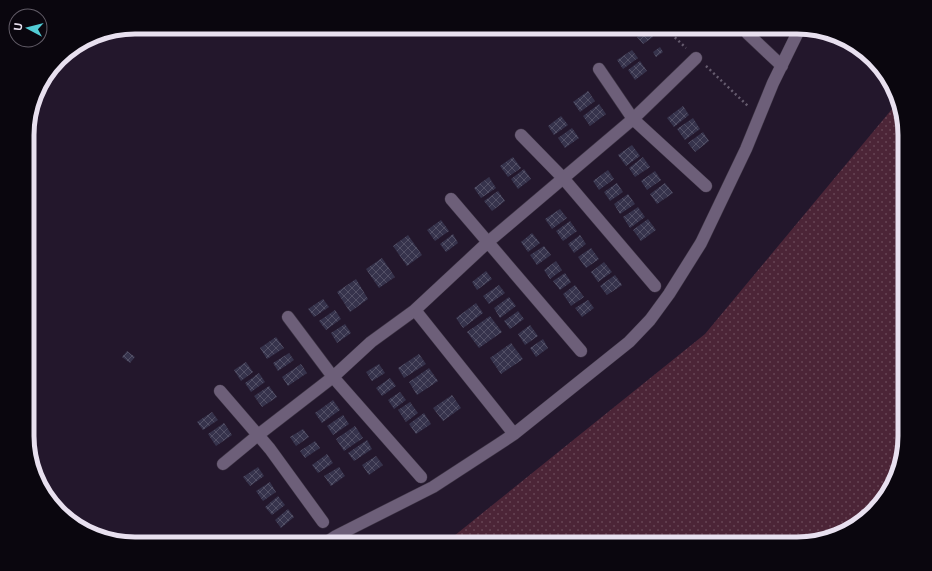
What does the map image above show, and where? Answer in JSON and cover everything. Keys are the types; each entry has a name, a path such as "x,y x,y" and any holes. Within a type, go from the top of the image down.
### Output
{"street":[{"path":"748,34 782,66"},
{"path":"334,537 433,487 514,434 629,342 650,320 669,294 701,243 746,149 773,83 797,34"},
{"path":"223,464 333,377 371,342 415,310 488,242 633,119 696,58"},
{"path":"599,69 633,119 706,186"},
{"path":"521,135 563,178 656,286"},
{"path":"451,199 580,351"},
{"path":"415,310 514,434"},
{"path":"288,317 333,377 421,477"},
{"path":"220,391 270,449 323,522"}],"path":[{"path":"671,34 759,117"}],"shaded area":[{"path":"894,107 898,128 898,443 893,469 888,481 869,508 848,524 823,534 804,537 453,537 705,334"}],"building":[{"path":"641,34 650,34 653,37 643,44 637,37"},
{"path":"660,47 663,52 656,57 653,52"},
{"path":"632,50 638,58 623,69 617,60"},
{"path":"640,61 647,71 635,80 628,70"},
{"path":"588,91 595,101 580,112 573,102"},
{"path":"599,104 606,114 590,126 583,116"},
{"path":"683,106 689,115 674,127 667,118"},
{"path":"561,116 568,125 554,135 548,126"},
{"path":"693,118 700,129 685,140 677,129"},
{"path":"572,128 579,138 565,148 558,138"},
{"path":"703,132 709,141 695,152 688,143"},
{"path":"632,145 640,156 626,166 618,155"},
{"path":"513,157 521,168 508,177 500,166"},
{"path":"643,157 650,167 635,177 629,168"},
{"path":"524,169 531,179 518,189 511,179"},
{"path":"608,170 614,179 599,190 593,181"},
{"path":"655,171 661,180 647,190 641,181"},
{"path":"489,177 496,188 481,198 474,188"},
{"path":"617,183 623,192 610,201 604,192"},
{"path":"665,183 673,193 657,204 650,194"},
{"path":"498,191 505,201 492,211 484,201"},
{"path":"628,194 635,204 620,214 614,204"},
{"path":"638,207 645,217 630,228 623,217"},
{"path":"560,209 567,218 552,229 545,219"},
{"path":"648,219 656,230 641,241 633,230"},
{"path":"441,220 449,231 435,241 427,230"},
{"path":"570,221 577,231 563,241 556,231"},
{"path":"532,233 540,243 528,252 521,242"},
{"path":"453,234 458,243 446,252 440,244"},
{"path":"408,235 422,255 407,266 393,246"},
{"path":"580,235 586,244 574,253 568,244"},
{"path":"544,246 551,255 537,265 530,255"},
{"path":"591,248 599,259 586,268 578,257"},
{"path":"382,258 395,277 379,288 366,269"},
{"path":"556,261 562,270 550,279 544,270"},
{"path":"604,262 612,272 598,282 591,272"},
{"path":"486,271 492,279 477,290 472,282"},
{"path":"565,273 571,282 560,290 553,281"},
{"path":"615,275 622,285 607,295 600,286"},
{"path":"356,279 368,299 350,312 337,292"},
{"path":"499,285 505,293 489,304 483,296"},
{"path":"575,285 584,297 571,306 563,294"},
{"path":"509,297 516,306 500,318 494,308"},
{"path":"323,299 329,307 314,317 308,309"},
{"path":"588,300 594,308 582,317 575,308"},
{"path":"476,303 483,313 463,328 456,318"},
{"path":"335,310 341,319 326,330 319,321"},
{"path":"518,311 524,319 510,329 504,321"},
{"path":"490,316 502,332 479,348 467,332"},
{"path":"345,324 351,333 337,343 331,333"},
{"path":"530,325 538,336 525,345 518,334"},
{"path":"276,337 284,348 267,359 260,348"},
{"path":"543,339 548,348 536,357 530,348"},
{"path":"511,343 523,359 501,374 490,358"},
{"path":"127,351 135,357 130,363 122,357"},
{"path":"289,353 294,360 278,371 273,363"},
{"path":"419,354 426,364 404,378 398,368"},
{"path":"246,362 253,372 241,381 234,370"},
{"path":"301,364 307,373 288,386 282,377"},
{"path":"379,364 385,373 372,381 366,372"},
{"path":"429,368 438,381 417,395 409,382"},
{"path":"259,373 265,382 251,392 245,383"},
{"path":"390,378 396,386 382,396 376,388"},
{"path":"269,386 277,397 262,407 254,396"},
{"path":"400,392 406,400 394,409 388,400"},
{"path":"452,395 461,408 443,421 433,408"},
{"path":"333,400 340,410 322,423 315,413"},
{"path":"410,402 418,413 406,422 398,410"},
{"path":"212,412 218,420 203,430 197,422"},
{"path":"424,413 431,424 416,434 409,424"},
{"path":"343,415 349,424 333,435 327,426"},
{"path":"224,423 232,435 216,446 208,434"},
{"path":"355,426 363,438 344,451 336,439"},
{"path":"303,429 309,437 296,446 290,437"},
{"path":"367,440 372,449 354,461 348,453"},
{"path":"315,441 320,448 305,458 300,451"},
{"path":"327,454 333,463 318,473 312,465"},
{"path":"376,456 383,465 369,475 362,465"},
{"path":"258,467 264,476 250,486 243,477"},
{"path":"339,467 345,476 331,486 324,476"},
{"path":"270,482 276,492 263,501 256,491"},
{"path":"278,496 285,505 272,515 265,507"},
{"path":"288,509 294,517 281,528 275,520"}]}
